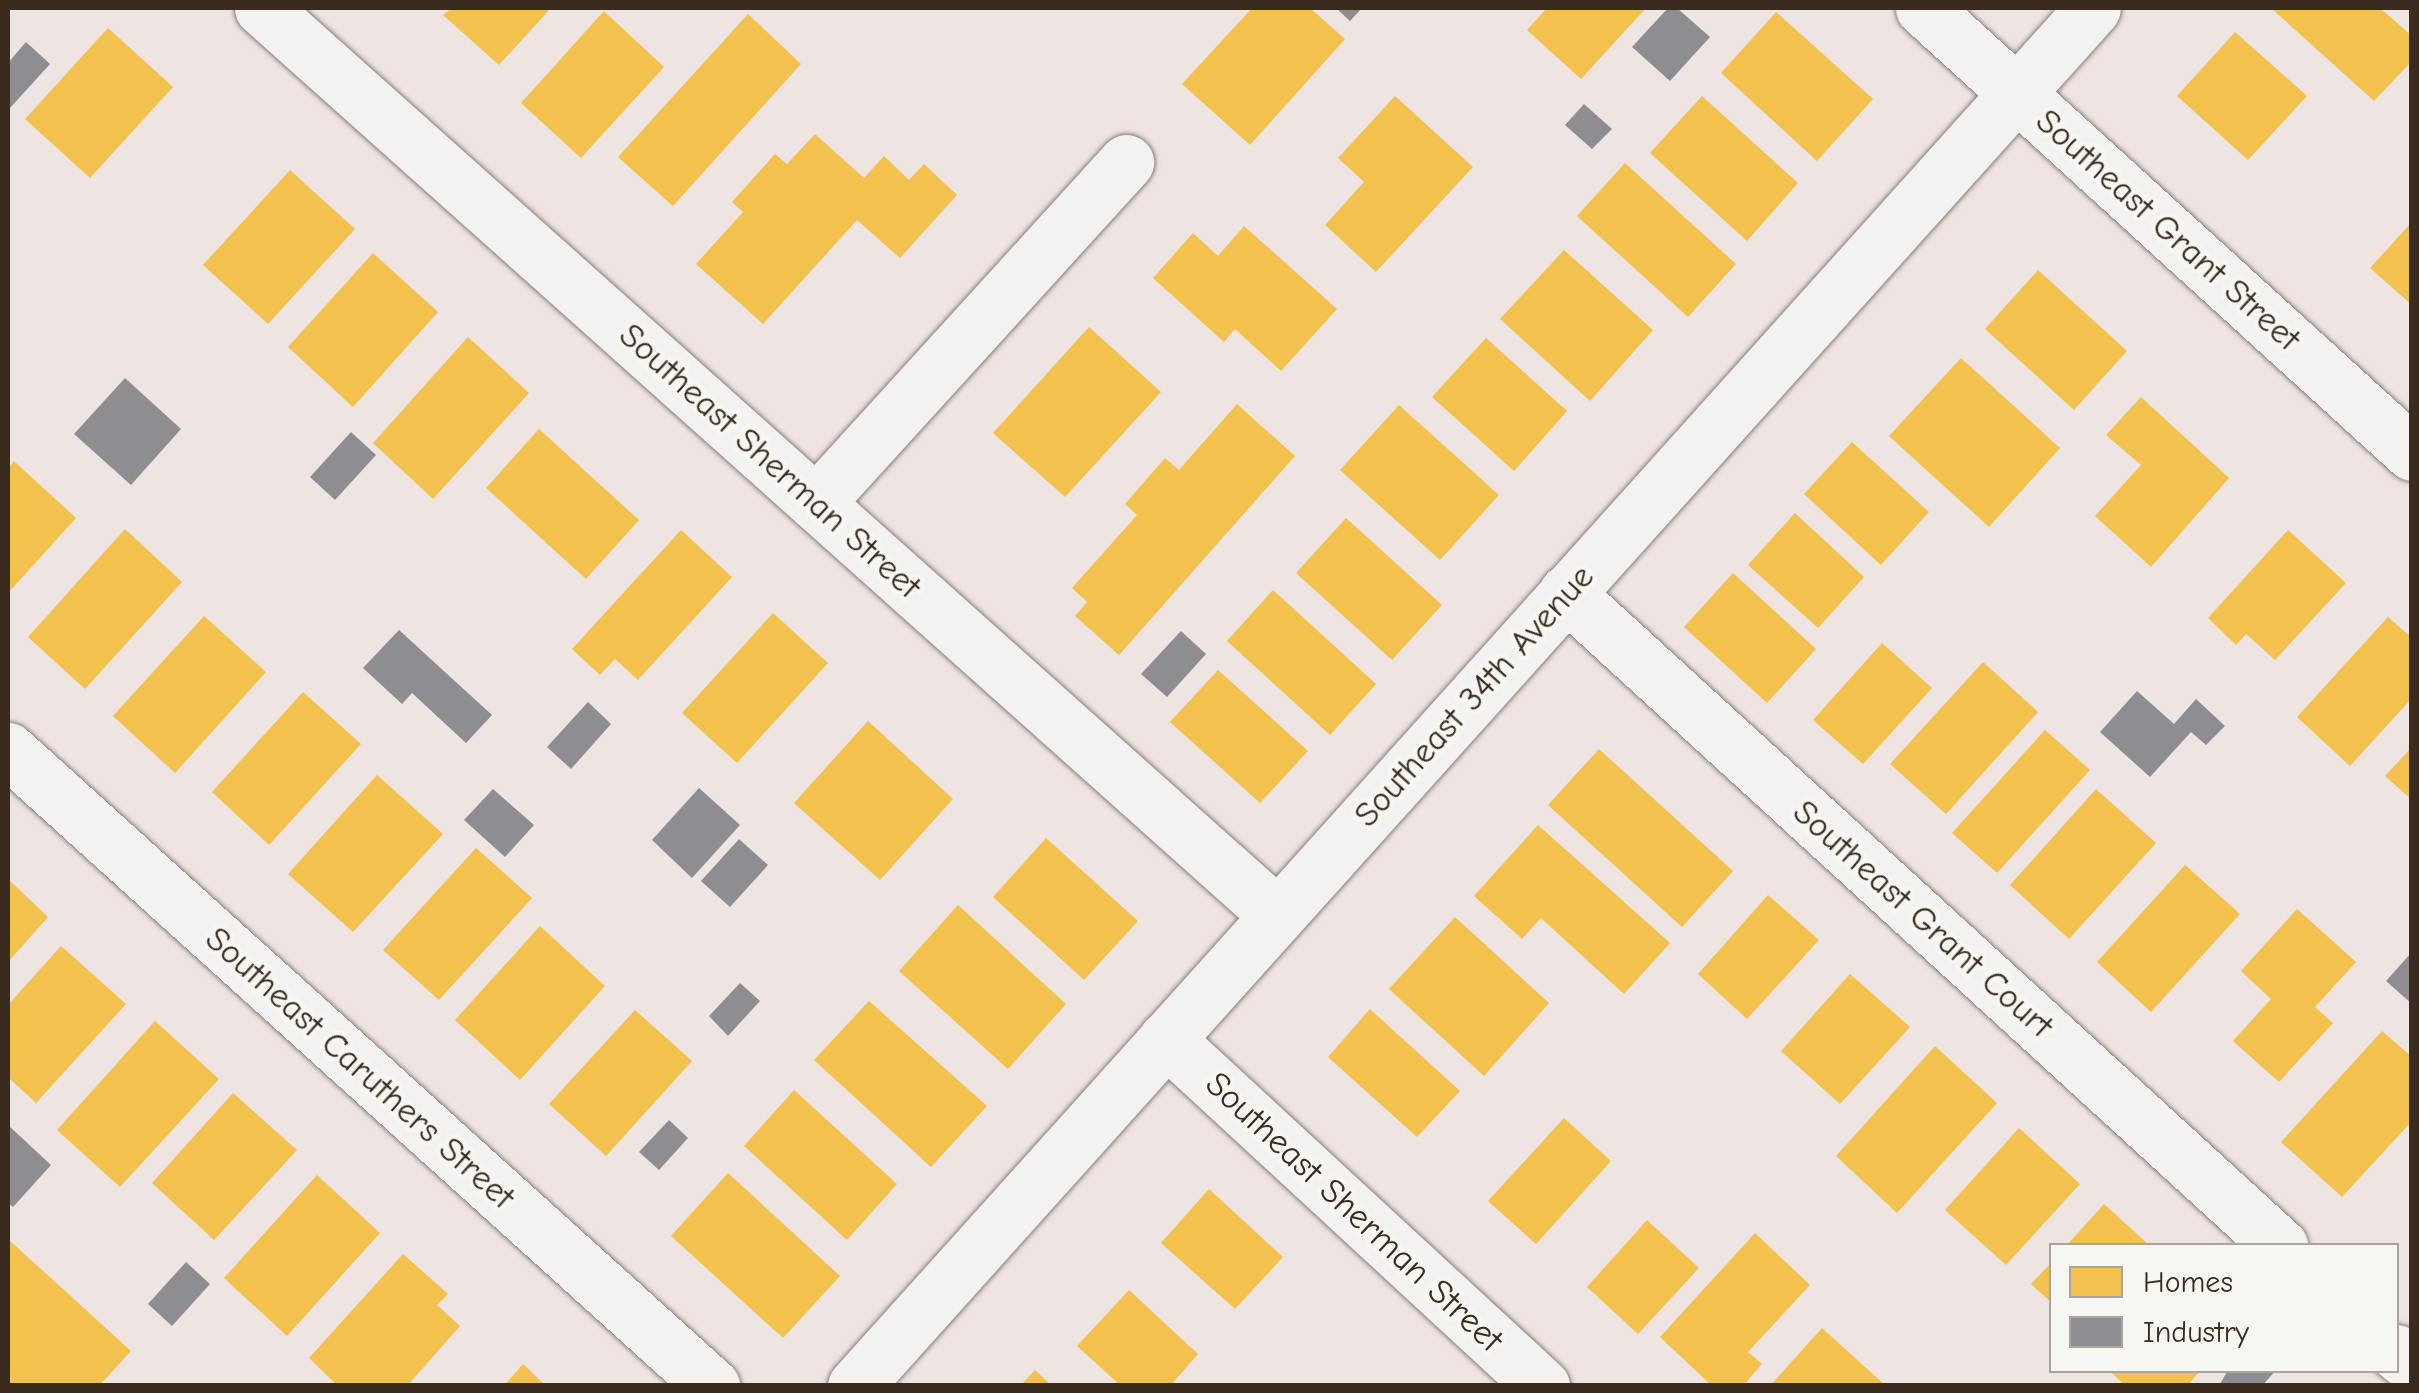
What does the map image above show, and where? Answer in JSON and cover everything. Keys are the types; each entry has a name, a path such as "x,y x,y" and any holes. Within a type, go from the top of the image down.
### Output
{"street":[{"name":"Southeast Sherman Street","path":"262,8 1278,915"},
{"name":"Southeast Grant Street","path":"1923,8 2412,453"},
{"name":"Southeast 34th Avenue","path":"856,1386 2093,8"},
{"path":"816,503 1126,162"},
{"name":"Southeast Grant Court","path":"1566,593 2277,1243"},
{"name":"Southeast Caruthers Street","path":"8,750 712,1386"},
{"name":"Southeast Sherman Street","path":"1166,1039 1542,1386"}],"building: Homes":[{"path":"452,8 551,8 499,65 443,15"},
{"path":"1252,8 1310,8 1345,39 1250,145 1182,84"},
{"path":"1547,8 1646,8 1581,79 1527,30"},
{"path":"2271,8 2380,8 2412,36 2412,61 2374,101"},
{"path":"604,11 664,67 581,158 521,103"},
{"path":"1776,12 1873,99 1817,161 1721,73"},
{"path":"748,14 801,64 673,206 618,157"},
{"path":"108,28 173,87 90,178 25,119"},
{"path":"2235,32 2307,96 2248,160 2177,96"},
{"path":"1395,96 1473,167 1376,272 1325,225 1364,182 1338,158"},
{"path":"1702,96 1798,183 1747,241 1650,153"},
{"path":"815,134 864,178 884,156 909,180 924,164 957,195 900,258 857,220 763,324 696,264 743,212 732,202 775,154 787,164"},
{"path":"1625,163 1736,264 1688,317 1577,216"},
{"path":"290,170 355,229 268,324 203,265"},
{"path":"2412,222 2412,305 2370,268"},
{"path":"1244,226 1337,309 1281,371 1235,329 1224,342 1153,278 1193,233 1218,256"},
{"path":"1564,250 1653,330 1590,401 1500,319"},
{"path":"373,253 438,312 353,407 288,347"},
{"path":"2038,270 2127,351 2074,410 1985,329"},
{"path":"1089,327 1161,392 1065,497 993,433"},
{"path":"468,337 529,393 433,499 373,443"},
{"path":"1486,338 1567,411 1514,471 1432,397"},
{"path":"1961,358 2060,448 1989,527 1889,436"},
{"path":"2141,397 2229,478 2151,567 2095,516 2141,465 2106,435"},
{"path":"1237,404 1295,456 1119,655 1075,616 1087,602 1072,588 1137,515 1125,504 1165,458 1179,470"},
{"path":"1399,405 1499,495 1440,560 1340,470"},
{"path":"539,429 639,520 586,579 486,488"},
{"path":"1852,442 1929,512 1881,565 1804,494"},
{"path":"14,461 76,518 8,593 8,469"},
{"path":"1795,513 1864,577 1818,628 1748,565"},
{"path":"1346,518 1442,605 1392,660 1296,573"},
{"path":"125,529 182,582 85,689 28,637"},
{"path":"681,530 732,577 638,680 615,659 600,675 572,649"},
{"path":"2288,530 2346,583 2275,660 2246,634 2236,645 2208,618"},
{"path":"1733,573 1816,649 1767,703 1684,627"},
{"path":"1273,590 1376,684 1330,735 1227,641"},
{"path":"773,613 828,663 737,763 682,713"},
{"path":"204,616 266,672 175,773 113,716"},
{"path":"2388,617 2412,638 2412,698 2350,766 2297,717"},
{"path":"1882,643 1932,688 1863,764 1813,720"},
{"path":"1983,662 2038,712 1946,814 1890,764"},
{"path":"1218,670 1308,751 1260,803 1170,722"},
{"path":"303,692 361,744 269,845 212,792"},
{"path":"868,721 953,799 880,880 794,803"},
{"path":"2045,730 2090,770 1997,873 1952,833"},
{"path":"2412,747 2412,800 2385,776"},
{"path":"1599,749 1733,871 1682,927 1548,805"},
{"path":"377,775 443,834 353,932 288,874"},
{"path":"2096,789 2156,843 2069,939 2010,885"},
{"path":"1538,825 1670,943 1624,994 1541,918 1522,939 1474,896"},
{"path":"1046,838 1138,921 1084,980 993,897"},
{"path":"476,848 532,898 439,1000 383,950"},
{"path":"2185,865 2240,914 2151,1012 2097,962"},
{"path":"8,879 48,917 8,962"},
{"path":"1768,895 1819,940 1747,1019 1698,974"},
{"path":"958,905 1066,1004 1008,1069 899,971"},
{"path":"2297,909 2356,962 2315,1007 2333,1023 2279,1082 2233,1041 2271,999 2241,971"},
{"path":"1455,917 1549,1003 1484,1076 1389,989"},
{"path":"540,926 605,986 520,1080 455,1020"},
{"path":"61,946 126,1004 36,1103 8,1077 8,1005"},
{"path":"1850,974 1910,1027 1840,1104 1781,1051"},
{"path":"869,1001 987,1106 931,1167 814,1060"},
{"path":"1370,1009 1460,1091 1417,1137 1328,1057"},
{"path":"635,1010 692,1061 606,1156 549,1104"},
{"path":"155,1021 219,1079 120,1187 57,1130"},
{"path":"2382,1031 2412,1057 2412,1121 2342,1197 2281,1142"},
{"path":"1935,1046 1997,1103 1897,1213 1836,1156"},
{"path":"794,1090 897,1184 847,1240 744,1146"},
{"path":"233,1093 297,1150 214,1240 152,1183"},
{"path":"1564,1118 1611,1161 1536,1244 1488,1201"},
{"path":"2019,1128 2080,1184 2006,1265 1945,1210"},
{"path":"728,1173 840,1276 783,1338 671,1236"},
{"path":"317,1175 380,1233 287,1336 224,1278"},
{"path":"1209,1189 1283,1257 1235,1309 1161,1243"},
{"path":"2104,1204 2147,1243 2069,1243"},
{"path":"1647,1220 1699,1268 1638,1334 1587,1287"},
{"path":"1755,1233 1810,1285 1748,1352 1762,1364 1743,1386 1712,1386 1660,1337"},
{"path":"8,1239 131,1351 99,1386 8,1386"},
{"path":"403,1254 448,1294 437,1305 460,1326 407,1386 338,1386 309,1358"},
{"path":"2049,1265 2049,1300 2031,1284"},
{"path":"1129,1290 1198,1354 1170,1386 1121,1386 1077,1346"},
{"path":"1822,1328 1886,1386 1770,1386"},
{"path":"523,1364 546,1386 504,1386"},
{"path":"1035,1370 1052,1386 1020,1386"},
{"path":"2112,1373 2198,1373 2187,1386 2125,1386"}],"building: Industry":[{"path":"1336,8 1362,8 1350,21"},
{"path":"1668,8 1677,8 1710,37 1670,81 1632,47"},
{"path":"26,42 50,64 10,108 8,63"},
{"path":"1584,104 1612,129 1592,149 1565,125"},
{"path":"125,378 181,429 131,485 74,434"},
{"path":"351,432 376,455 335,500 310,477"},
{"path":"399,630 492,715 466,743 412,693 402,704 363,668"},
{"path":"1181,631 1206,654 1167,697 1141,674"},
{"path":"2137,691 2174,724 2196,699 2225,726 2206,745 2191,732 2150,777 2100,732"},
{"path":"588,702 611,724 571,769 547,747"},
{"path":"699,788 740,825 692,878 652,840"},
{"path":"493,789 534,825 505,857 464,820"},
{"path":"739,839 768,865 730,907 701,881"},
{"path":"2412,952 2412,1004 2386,981"},
{"path":"740,983 760,1001 728,1036 709,1016"},
{"path":"669,1120 688,1138 659,1170 639,1152"},
{"path":"8,1125 51,1165 13,1207 8,1203"},
{"path":"186,1262 210,1284 172,1326 148,1304"},
{"path":"2226,1373 2273,1373 2262,1386 2219,1386"}]}
